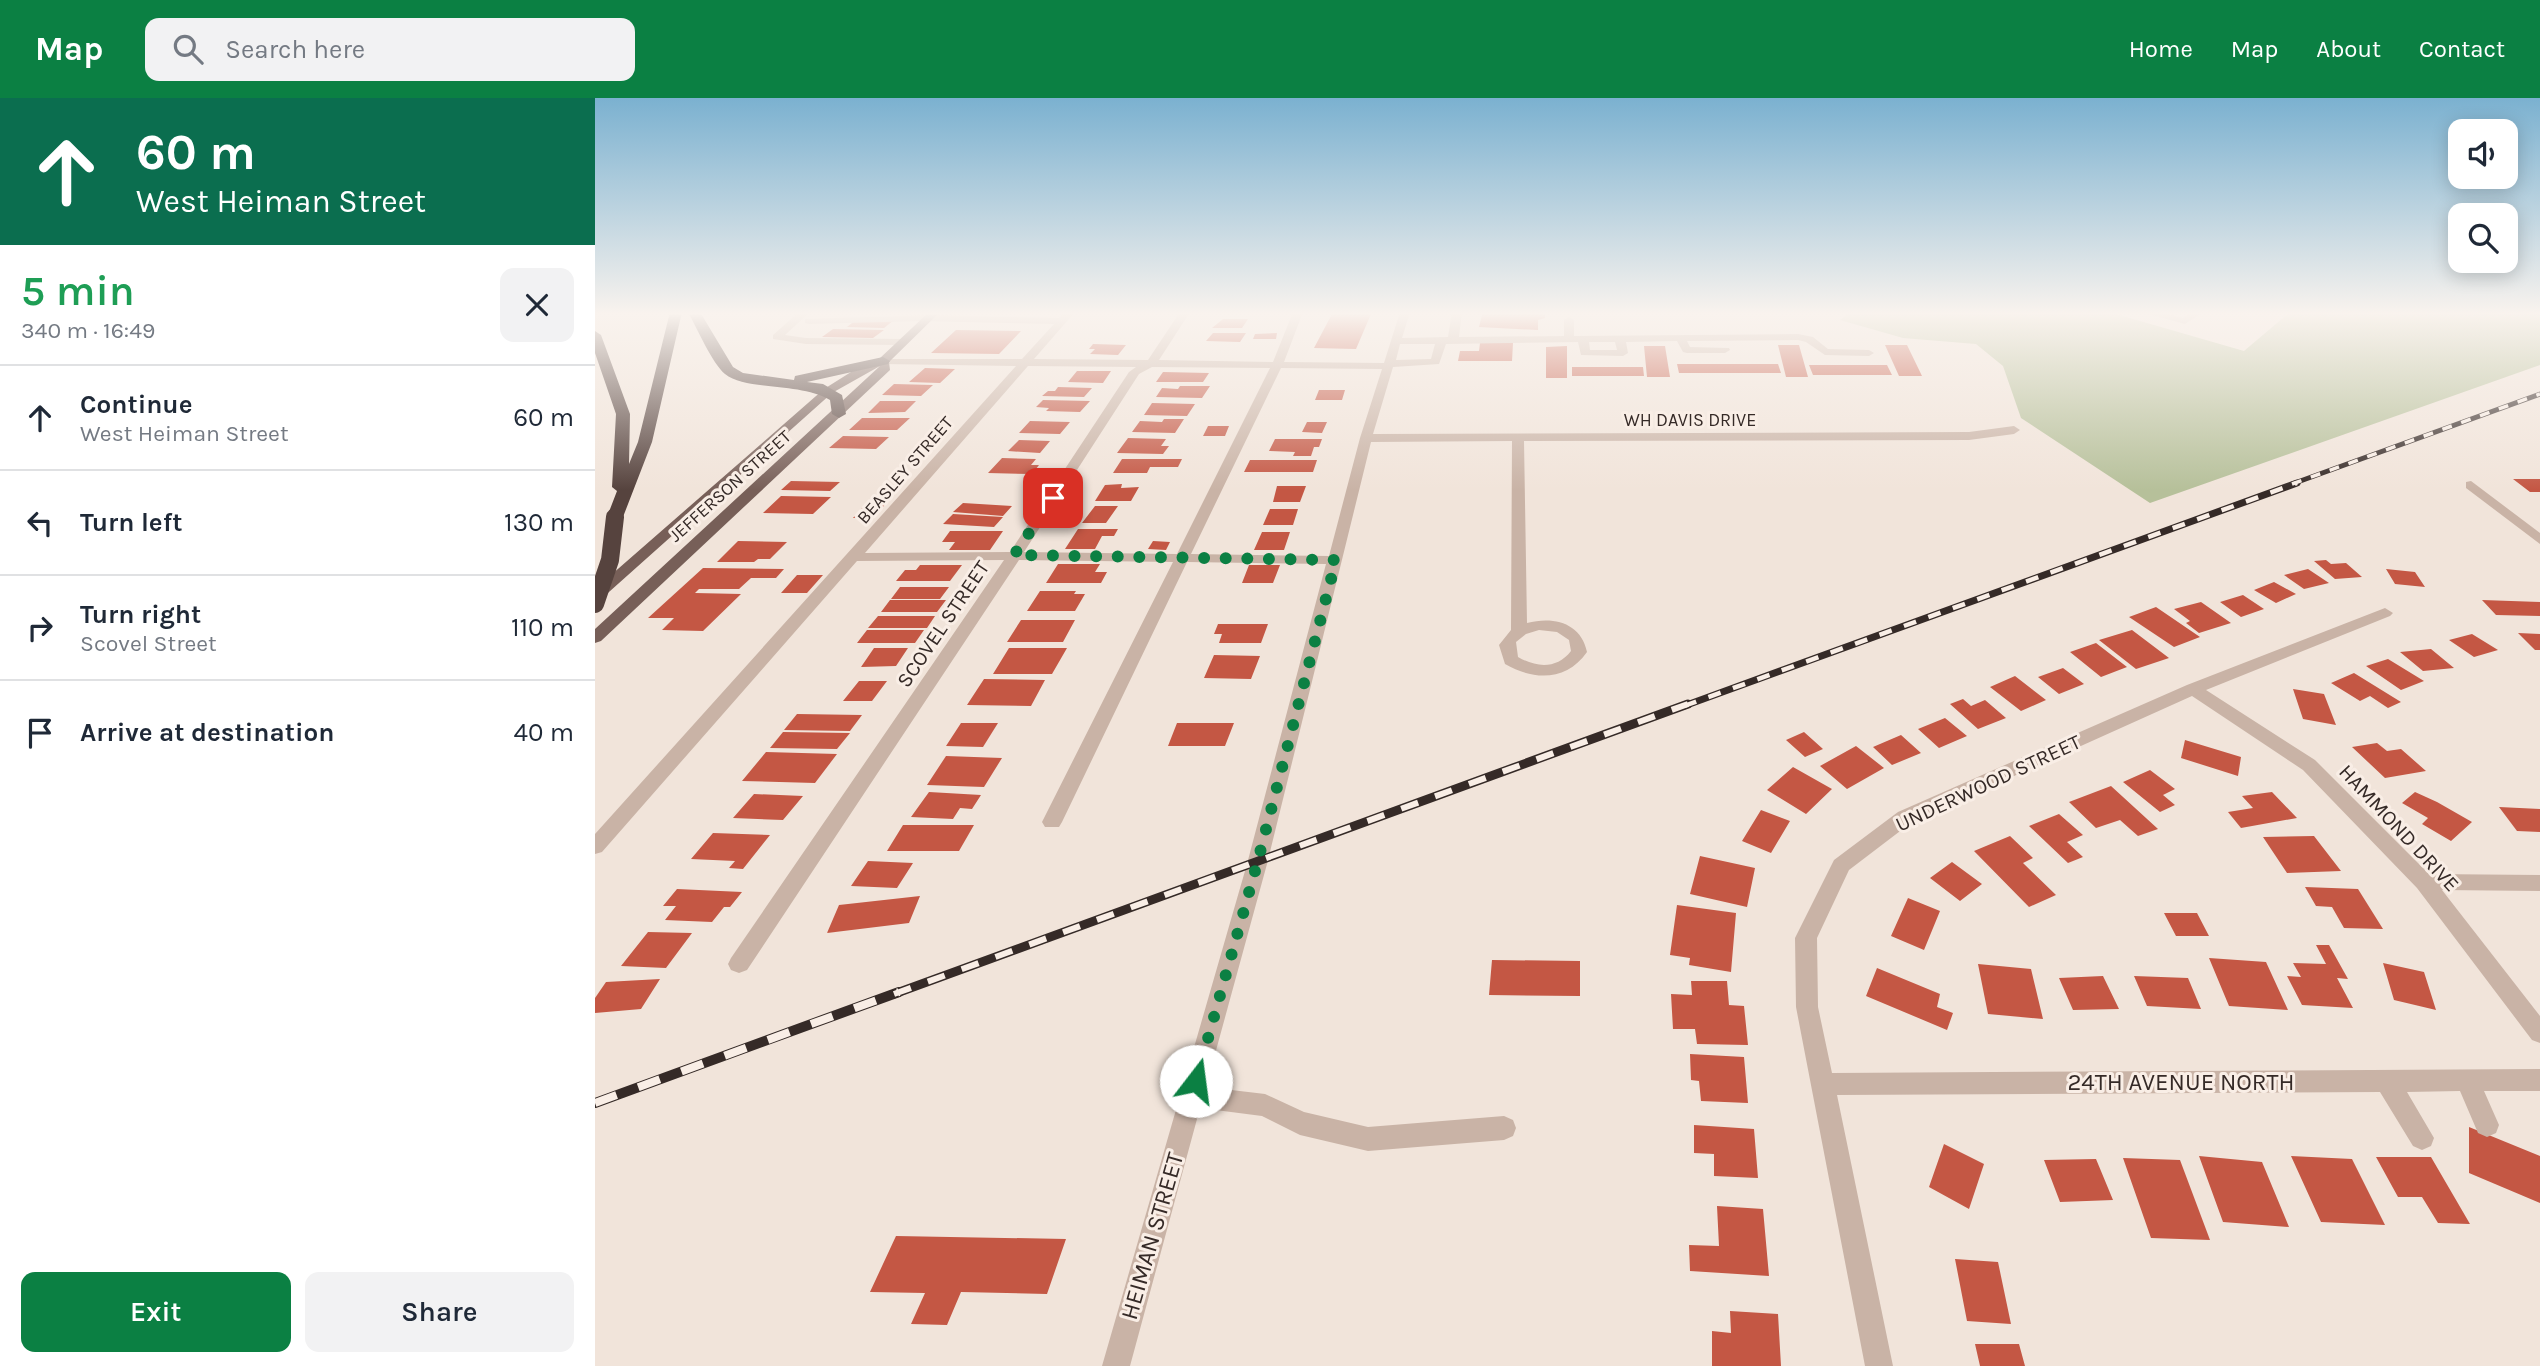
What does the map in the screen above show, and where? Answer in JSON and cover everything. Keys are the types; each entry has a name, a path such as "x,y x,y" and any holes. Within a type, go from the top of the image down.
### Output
{"highway":[{"path":"595,604 610,560 617,508 623,414 608,371"},
{"path":"617,508 645,442 662,371"},
{"path":"730,371 740,377 818,387 837,398 839,414"},
{"path":"771,382 839,371"}],"main road":[{"name":"JEFFERSON STREET","path":"595,597 828,391 860,371"},
{"name":"JEFFERSON STREET","path":"595,638 883,371"}],"street":[{"name":"BEASLEY STREET","path":"595,847 1016,371"},
{"name":"SCOVEL STREET","path":"739,964 1136,371"},
{"path":"1052,822 1274,371"},
{"name":"HEIMAN STREET","path":"1116,1366 1257,864 1367,438 1387,371"},
{"name":"WH DAVIS DRIVE","path":"1367,438 1969,436 2014,430"},
{"path":"1518,438 1519,631"},
{"path":"2471,485 2540,540"},
{"path":"852,557 1014,555 1336,560"},
{"name":"UNDERWOOD STREET","path":"1879,1366 1807,1007 1806,938 1841,865 1905,817 2193,690 2385,613"},
{"name":"HAMMOND DRIVE","path":"2193,690 2309,765 2424,882 2540,1032"},
{"path":"2424,882 2540,883"},
{"path":"2386,1080 2422,1139"},
{"path":"2467,1080 2487,1125"},
{"name":"24TH AVENUE NORTH","path":"1821,1084 2540,1080"},
{"path":"1192,1096 1265,1105 1300,1123 1368,1139 1504,1128"}],"green space":[{"path":"2005,371 2523,371 2150,503 2021,418"}],"building":[{"path":"921,371 953,371 940,383 909,382"},
{"path":"1077,371 1111,371 1103,383 1068,382"},
{"path":"1546,371 1567,371 1567,378 1546,378"},
{"path":"1572,371 1643,371 1644,376 1572,376"},
{"path":"1646,371 1669,371 1670,377 1647,377"},
{"path":"1679,371 1781,373 1679,373"},
{"path":"1785,371 1806,371 1808,377 1786,377"},
{"path":"1811,371 1890,371 1892,375 1813,375"},
{"path":"1897,371 1920,371 1922,376 1899,376"},
{"path":"1163,372 1209,373 1203,382 1156,382"},
{"path":"894,384 933,385 921,396 882,395"},
{"path":"1180,386 1210,386 1202,398 1156,397 1162,388 1178,389"},
{"path":"1058,387 1092,388 1084,397 1042,396"},
{"path":"1319,390 1345,390 1342,400 1315,400"},
{"path":"1043,400 1090,401 1080,412 1046,411 1049,408 1036,407"},
{"path":"880,401 916,401 905,412 868,413"},
{"path":"1152,403 1195,404 1187,416 1144,415"},
{"path":"862,418 910,418 897,430 849,430"},
{"path":"1164,419 1184,419 1175,433 1132,432 1140,421 1162,422"},
{"path":"1030,421 1070,422 1060,434 1019,433"},
{"path":"1307,422 1327,422 1322,433 1302,432"},
{"path":"1208,426 1229,426 1225,436 1203,436"},
{"path":"843,436 889,437 876,449 829,448"},
{"path":"1128,438 1166,439 1161,446 1169,446 1163,454 1117,453"},
{"path":"1275,439 1322,439 1319,447 1314,447 1311,456 1293,456 1295,452 1269,451"},
{"path":"1019,440 1050,441 1040,453 1008,451"},
{"path":"1002,458 1036,459 1031,465 1039,465 1032,474 988,473"},
{"path":"1122,459 1182,459 1178,467 1150,467 1147,473 1113,473"},
{"path":"1250,460 1317,460 1313,472 1244,472"},
{"path":"2513,479 2540,479 2540,492 2530,492"},
{"path":"791,481 840,482 830,491 781,490"},
{"path":"1122,484 1121,488 1139,487 1131,501 1095,501 1105,485"},
{"path":"1277,486 1306,486 1300,502 1273,502"},
{"path":"781,496 831,497 813,514 763,513"},
{"path":"869,501 888,501 873,518 853,518"},
{"path":"963,503 1012,506 1003,516 953,512"},
{"path":"1095,506 1118,506 1106,523 1082,523"},
{"path":"1270,509 1298,509 1293,525 1263,525"},
{"path":"953,514 1003,517 994,527 943,524"},
{"path":"1078,529 1118,529 1114,536 1102,536 1095,549 1065,549"},
{"path":"950,531 1003,531 990,550 949,550 955,542 942,542"},
{"path":"1262,532 1290,532 1284,550 1254,550"},
{"path":"738,541 787,542 770,559 717,562"},
{"path":"1153,541 1170,542 1166,550 1148,549"},
{"path":"2326,560 2331,564 2346,563 2362,577 2335,579 2314,561"},
{"path":"1058,564 1100,564 1095,572 1107,572 1101,583 1046,583"},
{"path":"920,565 962,565 950,581 896,581 905,570 916,570"},
{"path":"1249,565 1280,565 1273,583 1242,583"},
{"path":"703,568 784,569 776,578 751,578 739,589 699,589 695,593 741,594 703,631 662,630 674,618 648,618"},
{"path":"2308,569 2329,583 2304,589 2284,575"},
{"path":"2386,569 2415,572 2425,587 2395,584"},
{"path":"797,575 823,575 807,593 781,593"},
{"path":"2274,582 2296,594 2276,603 2254,590"},
{"path":"900,587 949,587 940,599 891,599"},
{"path":"1040,591 1076,591 1074,594 1085,594 1075,611 1027,611"},
{"path":"2243,595 2264,609 2241,617 2220,602"},
{"path":"890,600 946,600 937,612 881,612"},
{"path":"2482,600 2540,602 2540,616 2496,615"},
{"path":"2201,602 2231,623 2199,633 2186,623 2190,621 2174,609"},
{"path":"2156,607 2200,637 2174,647 2129,617"},
{"path":"878,616 935,616 927,628 868,628"},
{"path":"1021,620 1075,620 1063,642 1007,642"},
{"path":"1218,624 1268,624 1261,643 1219,643 1222,634 1214,634"},
{"path":"867,630 924,630 915,643 857,643"},
{"path":"2132,630 2169,658 2136,669 2099,640"},
{"path":"2518,633 2540,634 2540,650 2535,650"},
{"path":"2472,634 2498,650 2474,657 2449,640"},
{"path":"2096,643 2127,667 2101,677 2070,652"},
{"path":"874,648 908,648 896,666 861,667"},
{"path":"1009,648 1067,648 1052,674 993,674"},
{"path":"2431,649 2454,668 2423,671 2400,652"},
{"path":"1214,655 1260,656 1251,679 1204,678"},
{"path":"2388,659 2424,681 2401,690 2366,666"},
{"path":"2063,668 2084,684 2059,694 2038,677"},
{"path":"2354,673 2401,702 2388,708 2370,696 2360,701 2331,683"},
{"path":"2015,676 2046,700 2021,711 1990,687"},
{"path":"984,679 1045,680 1031,706 967,705"},
{"path":"859,681 887,681 872,701 843,701"},
{"path":"2293,689 2324,694 2336,725 2303,719"},
{"path":"1963,699 1971,706 1985,700 2006,718 1978,729 1950,704"},
{"path":"797,714 862,715 850,731 784,730"},
{"path":"1945,718 1967,736 1939,748 1918,729"},
{"path":"961,723 998,723 983,747 946,746"},
{"path":"1177,723 1234,723 1225,746 1168,746"},
{"path":"783,732 850,733 837,749 770,748"},
{"path":"1804,732 1823,749 1805,757 1786,740"},
{"path":"1901,735 1921,753 1892,765 1873,747"},
{"path":"2185,740 2241,757 2238,776 2181,758"},
{"path":"2377,743 2387,751 2401,749 2426,771 2385,778 2352,747"},
{"path":"1856,746 1884,768 1847,789 1820,766"},
{"path":"766,752 837,754 815,783 742,781"},
{"path":"946,756 1002,758 984,787 927,785"},
{"path":"1793,767 1832,789 1806,814 1767,790"},
{"path":"2150,770 2175,789 2163,795 2175,805 2160,812 2123,782"},
{"path":"2111,786 2158,829 2138,836 2120,820 2096,828 2069,802"},
{"path":"929,792 981,795 972,809 960,808 953,819 911,817"},
{"path":"2272,792 2297,818 2241,828 2228,812 2253,808 2242,796"},
{"path":"2415,792 2472,822 2451,841 2422,824 2428,818 2402,803"},
{"path":"754,794 803,796 783,820 733,818"},
{"path":"2499,807 2540,809 2540,832 2517,831"},
{"path":"1761,810 1790,821 1771,853 1742,841"},
{"path":"2059,814 2083,835 2067,842 2083,857 2068,863 2029,826"},
{"path":"903,825 974,825 959,851 887,851"},
{"path":"713,833 770,835 743,869 729,868 735,861 691,859"},
{"path":"2010,836 2033,858 2023,863 2056,895 2029,907 1974,851"},
{"path":"2314,836 2341,871 2287,873 2263,837"},
{"path":"1700,856 1755,868 1747,907 1690,894"},
{"path":"868,861 913,863 897,888 851,886"},
{"path":"1952,862 1982,884 1960,901 1930,878"},
{"path":"2305,887 2358,889 2383,929 2344,928 2332,907 2316,906"},
{"path":"677,889 742,892 730,907 724,907 712,922 665,920 676,906 663,906"},
{"path":"920,896 909,923 827,933 839,905"},
{"path":"1908,898 1940,911 1924,950 1891,936"},
{"path":"1677,905 1736,913 1731,972 1689,965 1690,958 1670,955"},
{"path":"2164,913 2197,913 2209,936 2176,936"},
{"path":"648,932 692,933 666,968 621,966"},
{"path":"2316,945 2329,945 2348,979 2337,978 2353,1008 2302,1005 2287,976 2301,977 2293,963 2326,964"},
{"path":"2209,958 2266,962 2288,1010 2229,1006"},
{"path":"1492,960 1580,961 1580,996 1489,995"},
{"path":"2383,963 2424,972 2436,1010 2394,1000"},
{"path":"1978,964 2031,969 2043,1019 1988,1014"},
{"path":"1877,968 1940,994 1937,1007 1953,1013 1947,1030 1866,996"},
{"path":"2103,976 2119,1009 2073,1010 2059,978"},
{"path":"2134,976 2188,978 2201,1009 2147,1006"},
{"path":"660,979 641,1009 595,1013 595,998 606,982"},
{"path":"1691,981 1727,981 1729,1005 1744,1006 1748,1045 1697,1044 1695,1029 1673,1029 1671,994 1692,995"},
{"path":"1690,1054 1744,1057 1748,1103 1701,1101 1699,1081 1691,1080"},
{"path":"1694,1125 1754,1129 1758,1178 1714,1176 1714,1154 1694,1153"},
{"path":"2469,1127 2540,1156 2540,1203 2469,1173"},
{"path":"1944,1144 1984,1164 1969,1209 1929,1187"},
{"path":"2199,1156 2262,1162 2289,1227 2223,1222"},
{"path":"2291,1156 2352,1159 2385,1225 2321,1222"},
{"path":"2376,1157 2431,1157 2470,1224 2438,1223 2422,1197 2398,1197"},
{"path":"2123,1158 2180,1160 2210,1240 2151,1238"},
{"path":"2096,1159 2113,1200 2060,1202 2044,1160"},
{"path":"1717,1206 1763,1209 1769,1276 1690,1271 1689,1245 1719,1246"},
{"path":"896,1236 1066,1239 1047,1294 961,1292 947,1325 911,1324 925,1293 870,1292"},
{"path":"1955,1259 1998,1262 2011,1324 1967,1321"},
{"path":"1730,1311 1778,1314 1781,1366 1712,1366 1712,1331 1731,1333"},
{"path":"1975,1344 2019,1344 2025,1366 1980,1366"}],"railway":[{"path":"2292,484 2540,394"},
{"path":"1684,706 2297,483"},
{"path":"894,994 1688,704"},
{"path":"595,1103 899,992"}],"route":[{"path":"1053,498 1014,555 1336,560 1257,864 1196,1081"}]}
